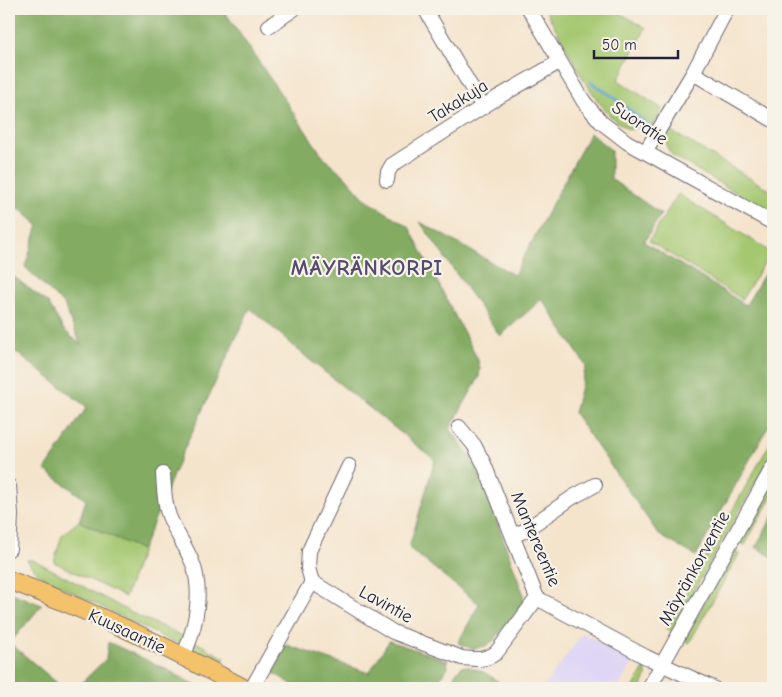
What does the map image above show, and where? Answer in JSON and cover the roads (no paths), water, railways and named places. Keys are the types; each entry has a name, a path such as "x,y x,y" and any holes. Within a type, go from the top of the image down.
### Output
{"main road":[{"name":"Kuusaantie","path":"9,580 77,608 183,657 243,688"}],"street":[{"path":"269,26 294,9"},
{"path":"426,9 483,107"},
{"name":"Suoratie","path":"529,9 584,102 598,119 627,142 773,223"},
{"path":"646,152 693,73 727,9"},
{"name":"Takakuja","path":"388,180 388,172 392,165 483,107 559,62"},
{"path":"693,73 773,120"},
{"name":"Mantereentie","path":"459,427 474,445 484,464 514,535 537,598 662,665 713,688"},
{"path":"252,688 312,582 308,568 309,551 349,466"},
{"name":"Mäyränkorventie","path":"649,688 773,467"},
{"path":"163,474 165,501 169,516 186,548 197,578 197,611 191,636 183,657"},
{"path":"9,486 11,515 9,549"},
{"path":"514,535 524,531 572,497 594,486"},
{"name":"Lavintie","path":"312,582 393,632 462,658 482,660 496,653 537,598"}],"waterway":[{"path":"591,82 648,125"}],"district":[{"name":"MÄYRÄNKORPI","path":"367,267"}]}
